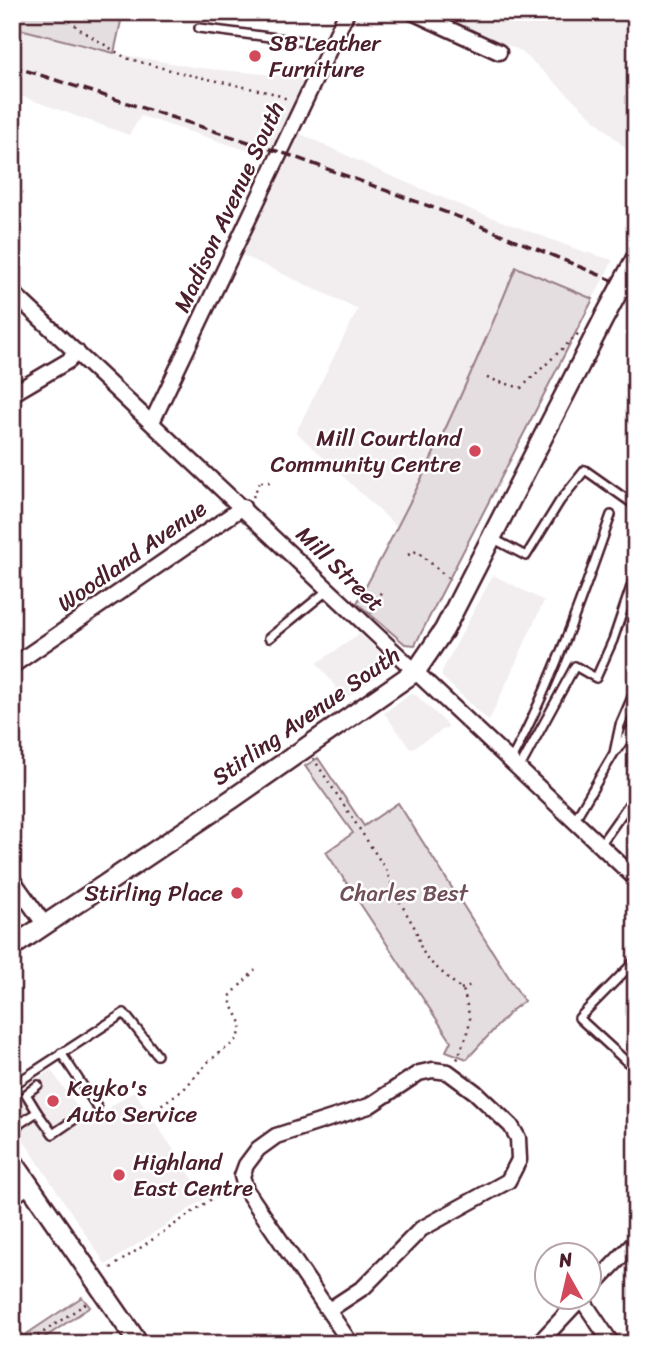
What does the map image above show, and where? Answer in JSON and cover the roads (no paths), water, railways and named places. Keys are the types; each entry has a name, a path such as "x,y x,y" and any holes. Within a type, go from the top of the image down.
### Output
{"street":[{"name":"Madison Avenue South","path":"152,422 347,12"},
{"path":"412,12 499,52"},
{"name":"Stirling Avenue South","path":"12,947 232,799 415,671 443,630 636,258"},
{"name":"Mill Street","path":"12,292 152,422 247,504 328,590 636,879"},
{"path":"12,394 68,361 77,352"},
{"name":"Woodland Avenue","path":"12,666 247,504"},
{"path":"12,879 44,925"},
{"path":"329,1310 364,1287 421,1229 508,1181 519,1160 518,1138 511,1126 475,1092 448,1072 433,1070 419,1073 369,1106 276,1136 258,1149 246,1165 242,1176 246,1190 351,1344"},
{"path":"12,1160 139,1344"},
{"path":"12,1197 29,1185"},
{"path":"602,1276 636,1241"},
{"path":"538,1344 570,1310"},
{"path":"593,1310 612,1344"}],"lane":[{"path":"199,28 331,45"},
{"path":"491,537 526,556 560,501 585,470 636,506"},
{"path":"515,765 524,734 584,593 611,515"},
{"path":"515,765 575,666 596,678 613,640 636,572"},
{"path":"269,638 328,590"},
{"path":"614,753 620,725 636,688"},
{"path":"574,821 614,753 636,722"},
{"path":"600,845 636,794"},
{"path":"636,960 579,1018 627,1062 636,1053"},
{"path":"12,1086 124,1013 157,1055"},
{"path":"61,1054 97,1107"},
{"path":"38,1085 26,1094 53,1134 75,1119"},
{"path":"12,1129 37,1112"}],"railway":[{"path":"12,66 289,155 464,219 636,290"}],"place":[{"name":"SB Leather Furniture","path":"255,56"},
{"name":"Mill Courtland Community Centre","path":"475,451"},
{"name":"Stirling Place","path":"237,893"},
{"name":"Keyko's Auto Service","path":"53,1101"},
{"name":"Highland East Centre","path":"119,1175"}],"park label":[{"name":"Charles Best","path":"404,893"}]}
